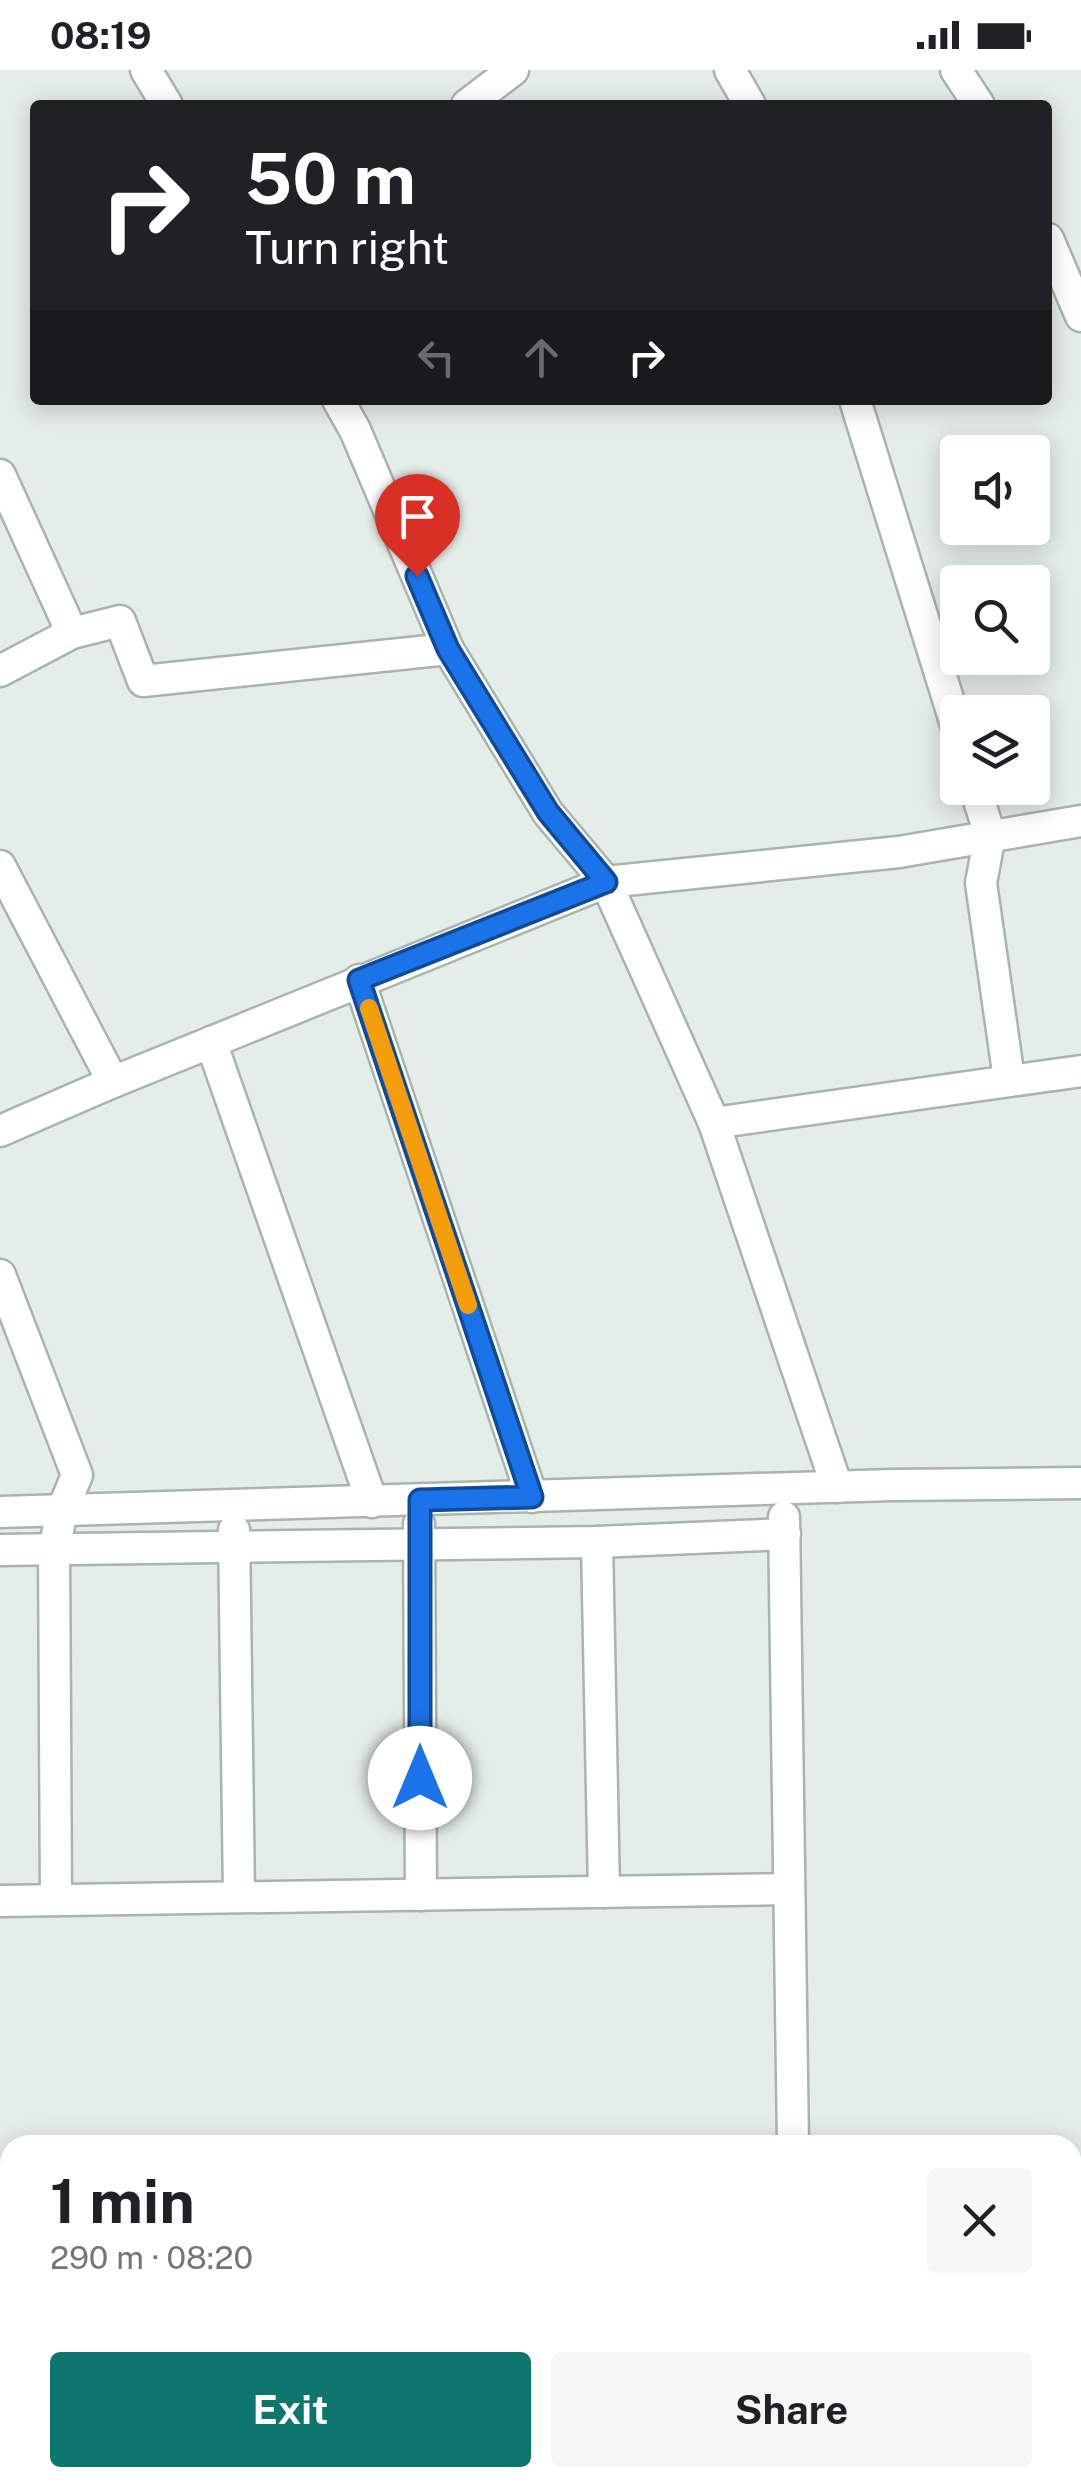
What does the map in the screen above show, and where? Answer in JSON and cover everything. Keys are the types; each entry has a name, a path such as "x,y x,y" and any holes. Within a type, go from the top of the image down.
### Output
{"street":[{"path":"146,70 163,100"},
{"path":"474,100 513,70"},
{"path":"730,70 747,100"},
{"path":"956,70 976,100"},
{"path":"1052,247 1081,316"},
{"path":"341,405 448,649 548,812 606,882 714,1123 837,1487"},
{"path":"857,405 947,695"},
{"path":"0,475 72,634"},
{"path":"0,671 72,634 120,621 143,681 448,649"},
{"path":"980,805 990,835 981,884 1009,1080"},
{"path":"0,1132 359,980 606,882 899,852 1081,821"},
{"path":"0,866 113,1082"},
{"path":"359,980 532,1497"},
{"path":"210,1042 372,1502"},
{"path":"714,1123 1081,1071"},
{"path":"0,1275 77,1475 62,1511 54,1549 56,1900"},
{"path":"0,1512 837,1487 1081,1484"},
{"path":"784,1489 794,2135"},
{"path":"420,1500 421,1895"},
{"path":"232,1506 238,1897"},
{"path":"0,1550 597,1542 785,1534"},
{"path":"597,1542 604,1892"},
{"path":"0,1901 789,1889"}],"slow traffic":[{"path":"369,1008 468,1305"}],"route":[{"path":"417,576 448,649 548,812 606,882 359,980 532,1497 420,1500 420,1778"}]}
